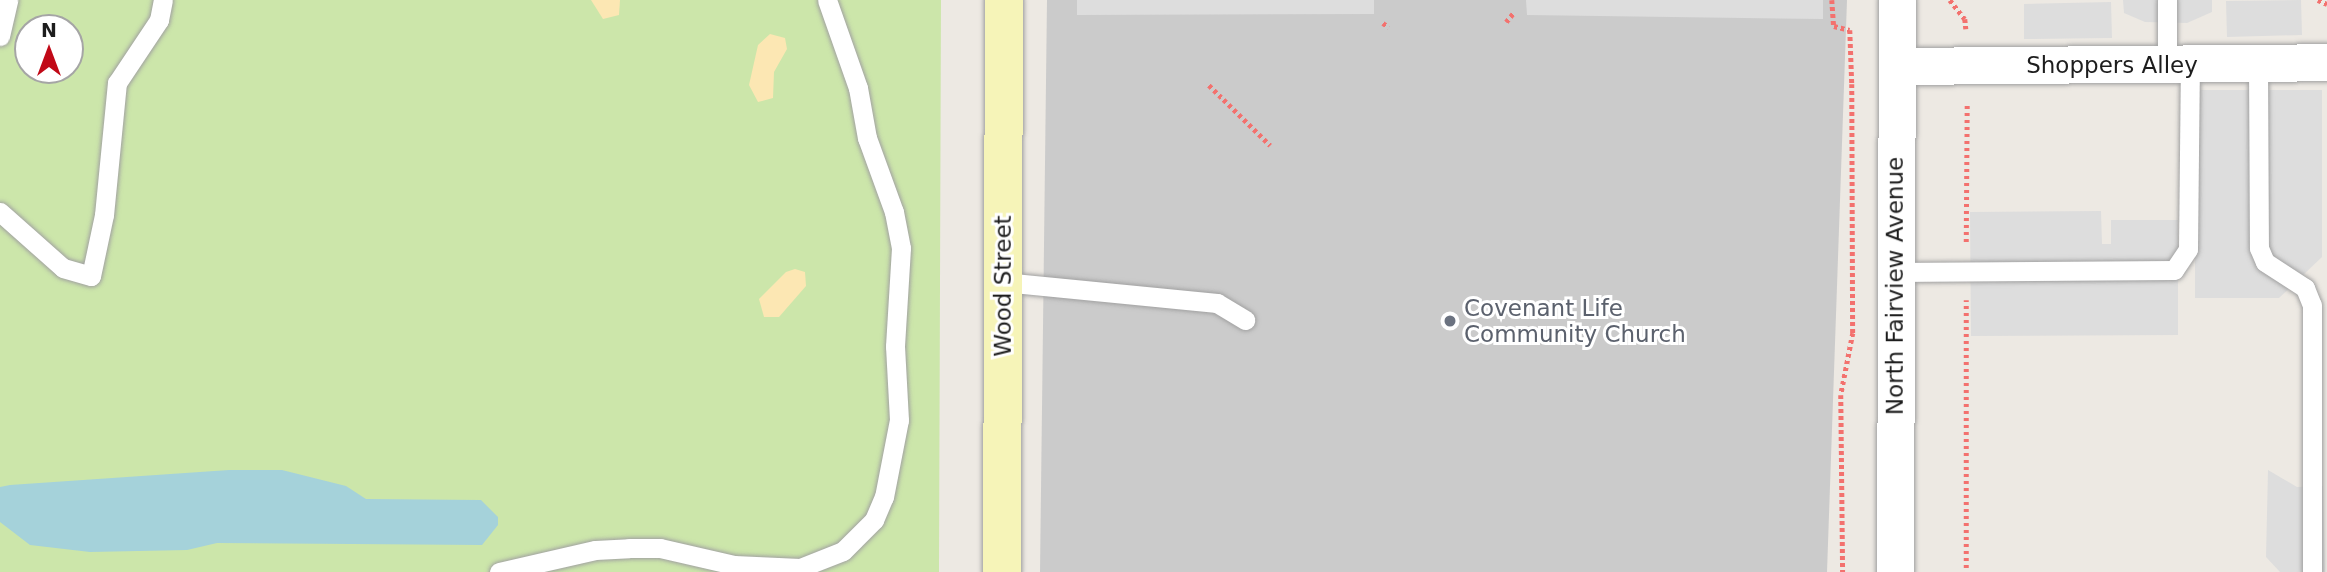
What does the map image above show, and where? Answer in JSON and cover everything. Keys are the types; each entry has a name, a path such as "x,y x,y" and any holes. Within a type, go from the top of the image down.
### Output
{"street":[{"name":"Wood Street","path":"1002,572 1003,0"},
{"name":"North Fairview Avenue","path":"1895,572 1897,0"},
{"name":"Shoppers Alley","path":"1897,66 2327,62"}],"lane":[{"path":"0,36 8,0"},
{"path":"0,212 63,268 91,275 104,215 117,83 159,20 163,0"},
{"path":"499,572 595,550 629,548 660,548 734,565 800,568 843,551 874,520 884,497 899,420 895,346 901,248 894,212 867,138 855,78 827,0"},
{"path":"1894,272 2174,270 2188,249 2179,64 2167,0"},
{"path":"2258,64 2261,256 2305,288 2312,305 2312,572"},
{"path":"1003,282 1217,303 1245,320"}],"path":[{"path":"1832,0 1835,26 1850,30 1852,84 1853,333 1841,395 1843,572"},
{"path":"2319,0 2327,4"},
{"path":"1506,22 1514,12"},
{"path":"1384,23 1389,27"},
{"path":"1209,85 1270,145"}],"shaded area":[{"path":"1047,0 1847,0 1827,572 1040,572"},
{"path":"1077,0 1374,0 1374,14 1077,15"},
{"path":"1526,0 1823,0 1823,19 1527,15"},
{"path":"2123,0 2212,0 2212,12 2187,23 2145,22 2124,13"},
{"path":"2301,0 2302,35 2227,37 2226,1"},
{"path":"2111,2 2112,38 2024,39 2024,4"},
{"path":"2195,90 2322,90 2322,257 2279,298 2195,298"},
{"path":"2101,211 2102,244 2111,244 2111,220 2178,220 2178,335 1971,336 1970,212"},
{"path":"2268,470 2297,487 2323,486 2325,572 2280,572 2266,557"}],"green space":[{"path":"0,0 941,0 939,572 0,572"}],"sand":[{"path":"591,0 620,0 619,15 603,19"},
{"path":"770,34 785,38 787,49 774,72 773,98 758,102 749,85 758,45"},
{"path":"795,269 805,272 806,286 779,317 764,317 759,299 786,272"}],"water":[{"path":"229,470 282,470 346,486 366,499 481,500 498,517 498,525 482,545 217,543 187,550 90,552 30,545 0,522 0,487"}],"place":[{"name":"Covenant Life Community Church","path":"1450,321"}]}
